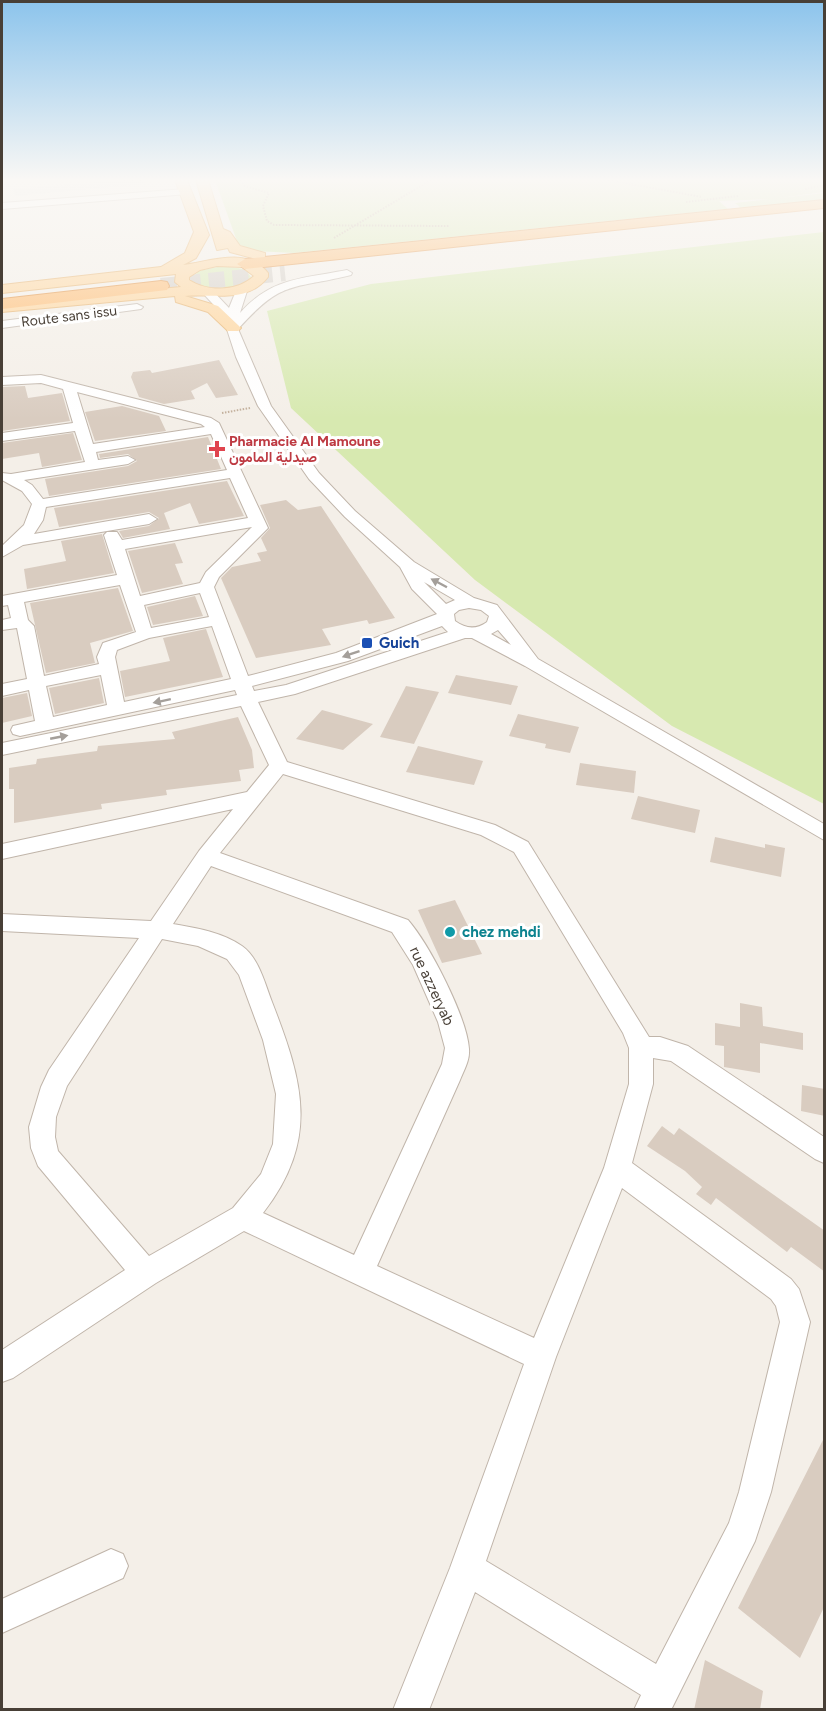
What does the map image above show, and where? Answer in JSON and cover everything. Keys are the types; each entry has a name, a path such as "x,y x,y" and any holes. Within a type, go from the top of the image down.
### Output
{"highway":[{"path":"240,263 280,260"},
{"path":"377,260 284,271 394,260"},
{"path":"247,287 353,272"},
{"path":"2,296 161,283 2,304"}],"main road":[{"path":"110,278 179,263 183,260"},
{"path":"199,260 181,279 186,285 203,291"},
{"path":"2,308 247,287 258,281 261,273 234,260"},
{"path":"2,289 240,263"},
{"path":"111,297 163,297 198,303 219,312 233,328"}],"street":[{"path":"233,328 264,295 272,290 297,282 353,272"},
{"path":"233,328 234,309 247,287"},
{"path":"203,291 227,313 242,357 261,398 298,456 350,514 408,566 469,602 490,608 497,620 512,633 531,662"},
{"name":"Route sans issu","path":"2,325 137,307"},
{"path":"2,381 30,378 69,386 206,421 216,429 260,528 212,575 206,587 245,692 279,766 488,830 521,847 633,1029 641,1048 641,1084 616,1168 541,1357 467,1568 411,1710"},
{"path":"69,386 79,426 93,466"},
{"path":"2,437 79,426"},
{"path":"87,449 216,429"},
{"path":"121,444 156,539"},
{"path":"6,477 128,460"},
{"path":"2,552 19,542 109,526 143,504 234,473"},
{"path":"6,477 35,495 39,504 38,516 19,542"},
{"path":"39,504 143,504"},
{"path":"116,546 258,521"},
{"path":"109,526 145,634"},
{"path":"408,566 418,586 446,616 454,629 470,632 531,662 825,833"},
{"path":"45,725 25,626 20,622 8,599 125,579"},
{"path":"133,602 206,587"},
{"path":"2,748 245,692 446,616 453,606 469,602"},
{"path":"117,710 106,657 109,647 145,634 217,620"},
{"path":"2,734 117,710 245,692 343,674 440,641 470,632 488,630 497,620"},
{"path":"2,625 20,622"},
{"path":"440,641 469,640 496,645"},
{"path":"2,690 108,668"},
{"path":"146,1273 47,1158 42,1124 50,1092 206,856 279,766"},
{"path":"2,851 252,798"},
{"name":"rue azzeryab","path":"206,856 393,922 405,929 439,995 455,1035 458,1049 448,1080 360,1272"},
{"path":"2,922 158,930 218,943 243,960 275,1040 288,1094 286,1144 280,1164 270,1183 243,1217 146,1273 2,1367"},
{"path":"641,1048 660,1047 679,1053 825,1151"},
{"path":"467,1568 657,1699 743,1529 795,1322 789,1299 781,1289 616,1168"},
{"path":"243,1217 541,1357"},
{"path":"2,1616 111,1566"}],"green space":[{"path":"581,260 824,260 824,804 672,726 475,580 291,408 267,311 371,284"},
{"path":"222,266 245,269 251,277 239,285 222,288 205,287 193,279 198,271"}],"building":[{"path":"219,360 238,395 216,398 207,383 191,391 195,399 164,404 139,397 131,377 133,372 150,370 152,373"},
{"path":"25,386 28,398 62,393 70,421 2,431 2,387"},
{"path":"122,406 159,416 166,431 95,441 85,412"},
{"path":"73,433 82,460 42,467 39,453 2,459 2,443"},
{"path":"208,437 221,469 49,496 45,479 128,466 137,461 128,454 100,458 99,454"},
{"path":"227,481 244,516 199,524 190,503 164,513 170,529 123,538 119,531 149,526 159,518 149,512 59,527 54,508"},
{"path":"286,500 298,510 321,506 395,618 369,624 367,620 322,629 331,645 256,658 221,578 232,567 261,561 257,553 267,551 261,538 270,528 260,505"},
{"path":"102,534 114,573 27,589 24,569 66,561 61,541"},
{"path":"175,543 183,563 175,564 183,584 142,593 128,551"},
{"path":"118,588 133,631 90,643 95,663 46,673 30,603"},
{"path":"195,596 203,616 153,625 147,607"},
{"path":"206,629 223,677 125,697 120,671 170,661 163,638"},
{"path":"456,675 518,686 511,705 448,693"},
{"path":"99,678 104,703 55,714 49,688"},
{"path":"406,686 439,692 414,744 380,737"},
{"path":"27,693 32,716 2,723 2,698"},
{"path":"322,710 373,724 343,750 296,739"},
{"path":"518,714 579,727 570,753 545,748 546,744 509,736"},
{"path":"238,717 252,750 254,768 239,770 241,781 166,790 167,795 101,804 102,809 14,823 14,789 9,789 9,768 36,764 37,759 97,751 98,746 175,739 172,732"},
{"path":"418,746 483,761 474,785 406,772"},
{"path":"580,763 636,771 634,793 576,785"},
{"path":"638,796 700,810 695,833 631,819"},
{"path":"715,837 765,848 765,844 785,848 781,877 710,862"},
{"name":"chez mehdi","path":"455,900 482,954 442,963 418,910"},
{"path":"740,1003 762,1007 763,1026 803,1033 803,1050 760,1043 760,1073 724,1067 724,1046 715,1045 715,1023 740,1027"},
{"path":"802,1085 825,1089 825,1116 801,1111"},
{"path":"662,1126 674,1135 679,1128 825,1231 825,1272 791,1247 787,1252 716,1198 711,1205 696,1194 702,1187 685,1171 647,1146"},
{"path":"825,1436 825,1605 800,1658 738,1608"},
{"path":"705,1660 763,1691 760,1710 694,1710"}],"tunnel":[{"path":"161,286 285,273"}],"place":[{"name":"Pharmacie Al Mamoune صيدلية المامون","path":"217,449"},
{"name":"Guich","path":"367,643"},
{"name":"chez mehdi","path":"450,932"}]}
